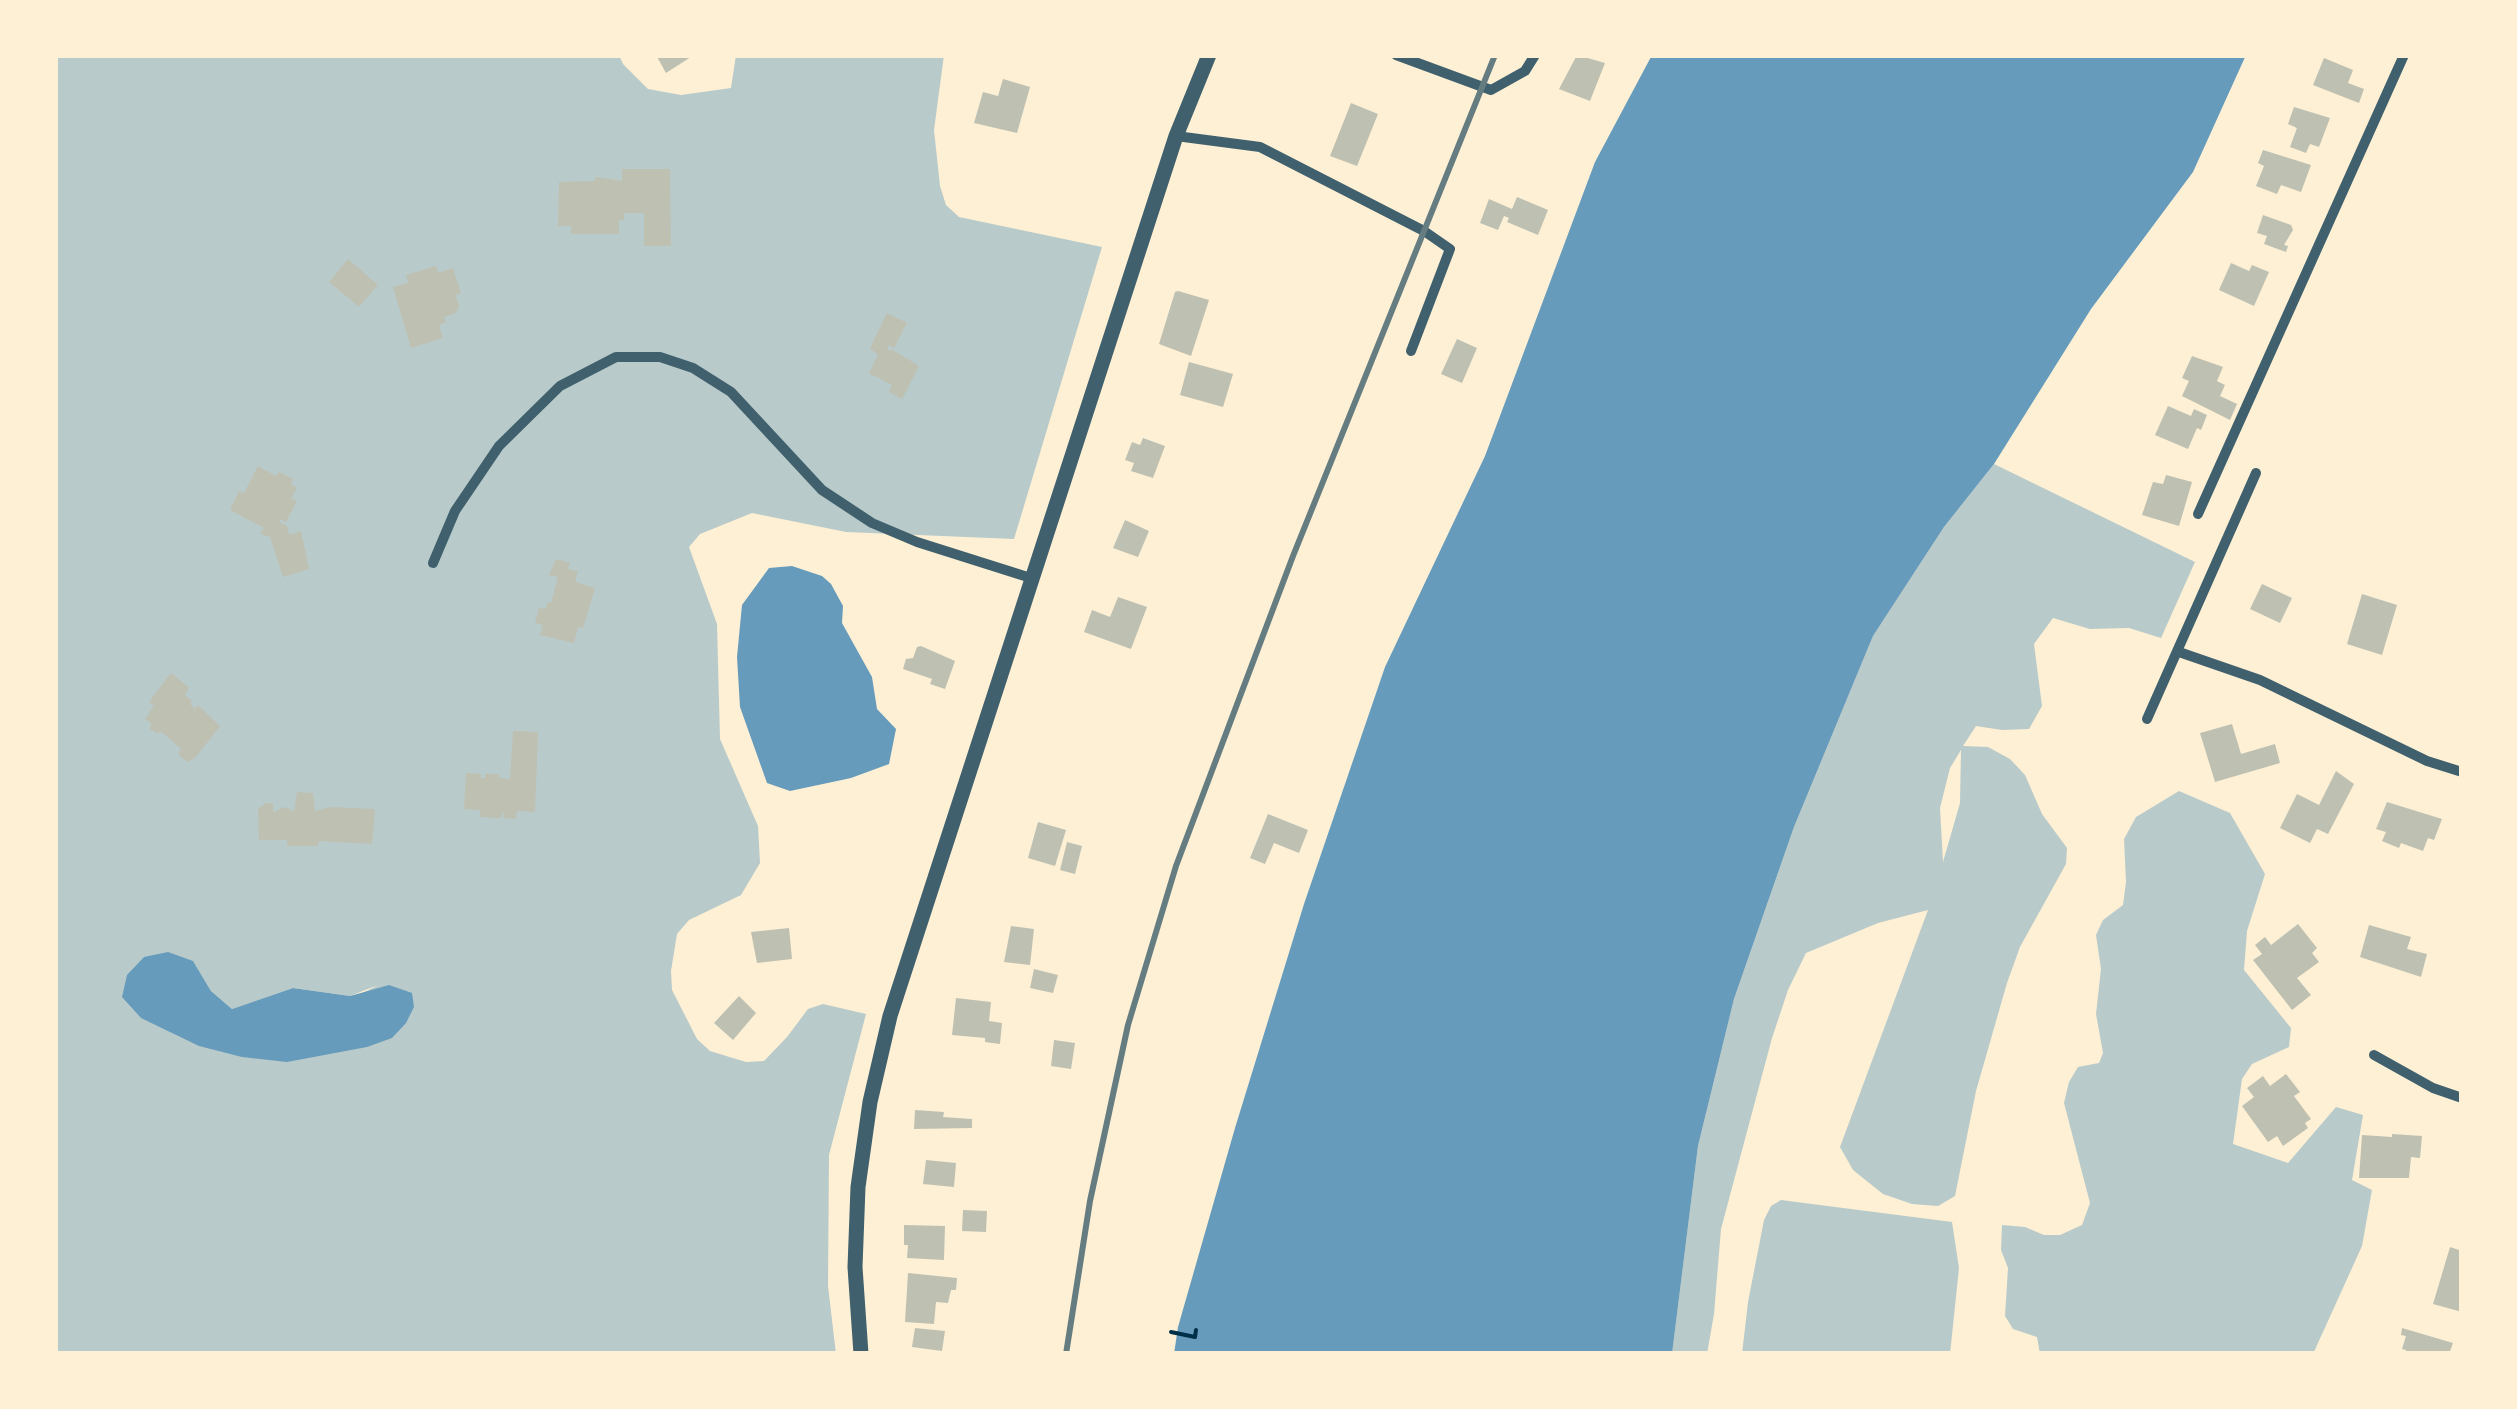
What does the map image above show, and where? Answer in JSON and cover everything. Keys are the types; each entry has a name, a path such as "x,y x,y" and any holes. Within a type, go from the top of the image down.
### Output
{"street":[{"path":"860,1354 855,1267 858,1187 880,1055 909,954 932,894 1176,136 1208,55"},
{"path":"1396,55 1491,90 1524,71 1535,55"},
{"path":"2198,514 2404,55"},
{"path":"1176,136 1260,146 1424,232 1450,250 1411,351"},
{"path":"434,563 454,511 499,446 560,386 616,357 660,356 693,368 730,392 822,490 872,522 917,542 1034,579"},
{"path":"2147,718 2256,474"},
{"path":"2178,652 2260,680 2427,761 2462,772"},
{"path":"2374,1055 2433,1088 2462,1098"}],"path":[{"path":"1171,1332 1195,1337 1196,1330"}],"shaded area":[{"path":"55,55 619,55 648,89 681,95 731,88 736,55 944,55 934,130 946,205 959,217 1102,247 1014,539 846,532 752,513 700,534 689,547 717,624 720,739 758,826 760,863 741,895 689,920 677,934 672,990 697,1039 710,1051 746,1062 764,1061 808,1009 823,1004 866,1014 829,1155 828,1286 836,1354 55,1354","holes":["193,961 211,991 232,1009 293,988 350,996 378,985 242,1057"]},
{"path":"1994,464 2195,562 2161,638 2129,628 2090,629 2053,618 2034,644 2042,706 2029,729 1976,726 1963,746 1988,747 2010,759 2025,775 2042,814 2067,848 2066,864 2020,947 2007,983 1976,1091 1955,1196 1938,1206 1912,1204 1883,1194 1853,1170 1840,1147 1928,910 1878,923 1806,953 1772,1038 1721,1229 1707,1354 1672,1354 1698,1146 1734,999 1794,827 1873,636 1944,527","holes":["1961,750 1960,803 1943,862 1940,808 1950,768"]},
{"path":"2179,791 2230,813 2265,874 2247,931 2244,970 2291,1028 2289,1047 2252,1064 2242,1079 2233,1144 2288,1163 2336,1107 2363,1115 2352,1180 2372,1190 2362,1246 2313,1354 2040,1354 2037,1337 2013,1329 2005,1316 2008,1268 2001,1250 2002,1225 2060,1235 2082,1225 2090,1203 2064,1103 2078,1067 2099,1063 2103,1053 2096,1014 2101,969 2096,935 2103,920 2123,905 2124,839 2136,817"},
{"path":"1781,1200 1952,1222 1959,1268 1950,1354 1742,1354 1764,1220 1771,1206"}],"water":[{"path":"1652,55 2246,55 2193,172 2091,309 1994,464 1944,527 1873,636 1794,827 1734,999 1698,1146 1672,1354 1174,1354 1178,1327 1235,1128 1304,904 1385,667 1485,456 1595,162"},
{"path":"792,566 822,576 831,584 843,606 842,623 872,677 877,709 896,729 889,764 851,778 790,791 767,783 740,707 737,657 742,605 769,568"},
{"path":"168,952 193,961 211,991 232,1009 293,988 350,996 389,985 412,993 414,1007 392,1038 367,1047 287,1062 242,1057 199,1046 141,1018 122,997 127,975 144,957"}],"building":[{"path":"656,55 694,55 666,73"},
{"path":"1577,55 1605,63 1590,101 1559,89"},
{"path":"2324,58 2353,70 2348,83 2364,89 2359,103 2313,85"},
{"path":"1003,79 1030,87 1017,133 974,123 983,92 998,96"},
{"path":"1351,103 1378,114 1357,166 1330,156"},
{"path":"2294,107 2330,118 2319,147 2310,144 2306,153 2290,147 2297,128 2288,124"},
{"path":"2263,150 2311,165 2301,192 2281,185 2277,194 2256,186 2264,166 2258,163"},
{"path":"622,169 670,169 671,246 644,246 644,213 624,213 624,220 619,220 619,234 571,234 571,226 558,226 559,182 595,181 595,177 622,181"},
{"path":"1517,197 1548,210 1538,235 1507,222 1509,218 1504,216 1498,230 1480,223 1489,199 1512,209"},
{"path":"2263,215 2291,225 2293,230 2284,245 2288,246 2286,252 2264,244 2267,236 2257,233"},
{"path":"348,259 378,285 359,307 329,282"},
{"path":"2231,263 2249,271 2252,265 2269,272 2254,306 2219,290"},
{"path":"436,266 438,273 453,268 461,293 456,295 459,307 439,325 443,338 411,348 393,287 408,283 406,275"},
{"path":"1178,291 1209,300 1191,356 1159,344"},
{"path":"887,313 907,323 894,348 889,345 887,350 919,366 902,399 889,392 892,385 869,373 878,355 870,348"},
{"path":"1457,339 1477,348 1462,383 1441,374"},
{"path":"2192,356 2223,367 2217,381 2225,385 2220,396 2237,404 2230,420 2182,396 2189,381 2182,378"},
{"path":"1189,362 1233,374 1223,407 1180,395"},
{"path":"2168,406 2191,416 2194,409 2207,415 2188,449 2155,435"},
{"path":"1143,438 1165,446 1153,478 1131,471 1134,463 1125,460 1132,442 1140,445"},
{"path":"258,466 276,476 279,472 293,479 291,484 297,488 291,498 297,501 286,522 279,522 287,526 289,535 301,531 309,569 283,577 270,537 260,534 264,528 230,510"},
{"path":"2166,475 2192,482 2179,526 2142,515 2153,482 2163,484"},
{"path":"1125,520 1149,531 1138,557 1113,548"},
{"path":"556,559 570,563 568,569 578,571 575,582 595,588 583,628 578,627 574,643 540,635 543,625 535,623 539,608 545,609 551,603 558,577 549,575"},
{"path":"2262,584 2292,598 2280,623 2250,609"},
{"path":"2362,594 2397,605 2382,655 2347,644"},
{"path":"1118,597 1147,607 1131,649 1084,632 1092,610 1110,617"},
{"path":"921,646 955,661 945,689 930,684 932,679 903,669 906,659 913,658"},
{"path":"171,673 189,688 185,695 192,701 190,704 195,709 198,705 220,726 195,758 187,762 178,754 181,749 162,732 150,729 151,723 145,719 154,706 149,702"},
{"path":"2232,724 2241,754 2275,744 2280,763 2215,782 2200,733"},
{"path":"513,731 538,732 535,812 517,811 516,819 503,818 504,811 500,818 480,817 480,810 464,809 466,773 481,774 481,778 485,774 499,774 499,778 510,779"},
{"path":"2336,771 2354,784 2328,834 2317,829 2310,843 2280,828 2297,794 2319,805"},
{"path":"297,792 313,793 315,811 329,807 375,809 372,844 319,841 318,846 287,846 287,840 259,840 258,809 273,803 273,812 286,807 294,812"},
{"path":"2387,802 2442,819 2434,840 2428,838 2423,851 2382,841 2386,832 2376,829"},
{"path":"1268,814 1308,830 1299,853 1274,843 1265,864 1250,858"},
{"path":"1038,822 1066,830 1055,866 1028,858"},
{"path":"1067,842 1082,846 1075,874 1060,870"},
{"path":"2298,924 2317,948 2312,953 2319,962 2297,978 2311,995 2292,1010 2253,960 2262,954 2255,945 2265,937 2271,945"},
{"path":"2369,925 2411,937 2407,949 2427,954 2421,977 2360,957"},
{"path":"1011,926 1034,929 1030,965 1004,962"},
{"path":"789,928 792,959 757,963 751,932"},
{"path":"1034,969 1058,975 1053,993 1030,988"},
{"path":"739,996 756,1013 733,1040 714,1023"},
{"path":"956,998 991,1002 989,1021 1002,1023 1000,1044 985,1042 985,1038 952,1035"},
{"path":"1054,1040 1075,1043 1071,1069 1051,1066"},
{"path":"2286,1074 2300,1092 2294,1096 2311,1119 2305,1123 2308,1128 2283,1146 2277,1136 2268,1142 2242,1106 2254,1097 2247,1088 2263,1076 2270,1086"},
{"path":"915,1110 972,1119 972,1128 914,1129"},
{"path":"2362,1135 2422,1136 2420,1158 2411,1157 2409,1178 2359,1178"},
{"path":"926,1160 956,1163 954,1187 923,1184"},
{"path":"963,1210 987,1211 986,1232 962,1231"},
{"path":"904,1225 945,1226 944,1260 907,1258"},
{"path":"2450,1247 2462,1251 2462,1312 2433,1304"},
{"path":"908,1273 957,1278 956,1290 951,1290 948,1303 936,1302 934,1324 905,1322"},
{"path":"915,1328 945,1331 942,1351 912,1347"},
{"path":"2402,1328 2453,1343 2449,1354 2405,1354 2402,1349 2406,1336 2401,1335"}],"railway":[{"path":"1066,1354 1090,1201 1128,1025 1176,866 1293,556 1495,55"}]}
